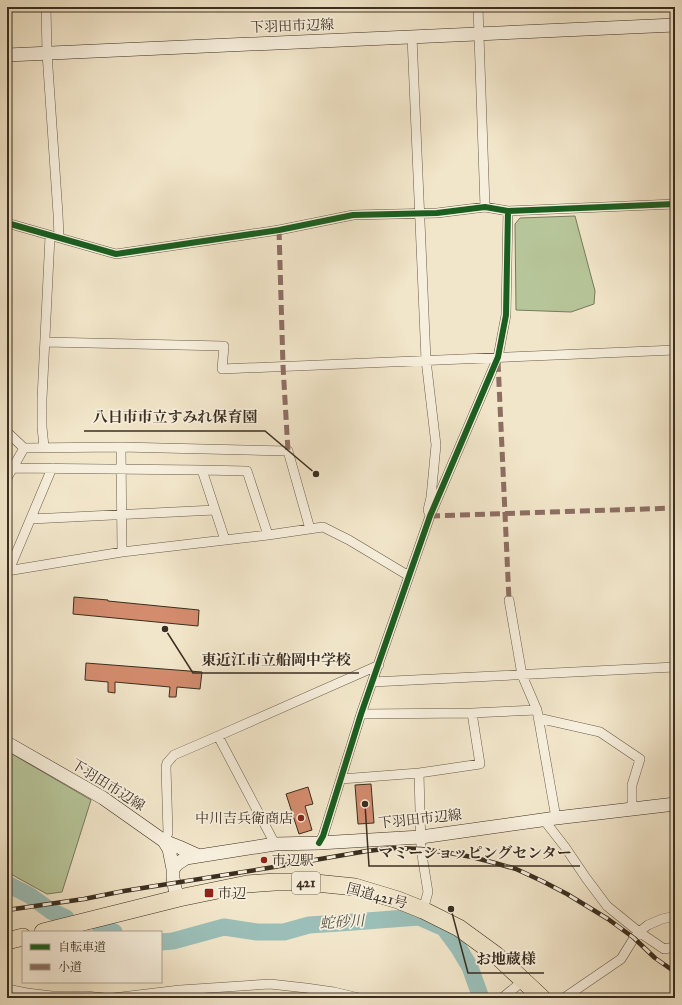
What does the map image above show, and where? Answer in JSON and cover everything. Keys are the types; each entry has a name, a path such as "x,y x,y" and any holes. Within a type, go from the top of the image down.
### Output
{"highway":[{"name":"国道421号","path":"47,931 179,898 247,884 306,882 355,887 398,900 423,910 459,928 496,955 542,998"},
{"path":"7,941 22,937"}],"main road":[{"name":"下羽田市辺線","path":"7,55 675,25"},
{"name":"下羽田市辺線","path":"7,744 103,798 164,841 199,856"},
{"name":"下羽田市辺線","path":"173,869 177,864 186,858 275,844 421,837 550,819 675,804"},
{"path":"164,841 169,849 175,889 179,898"}],"street":[{"path":"44,447 42,399 45,342 54,237 58,214 47,53 46,7"},
{"path":"478,7 485,207"},
{"path":"412,37 426,360 436,445 431,497 428,510 430,516"},
{"path":"7,223 116,254 282,229 353,215 437,213 485,207 508,211 675,204"},
{"path":"320,843 372,682 430,516 498,356 506,315 508,211"},
{"path":"45,342 224,346 222,369 498,356 675,350"},
{"path":"7,432 24,448 122,447 288,451 310,529"},
{"path":"122,447 122,552"},
{"path":"7,478 24,448"},
{"path":"12,468 247,471 268,534"},
{"path":"8,571 52,468"},
{"path":"202,470 225,540"},
{"path":"31,519 215,510"},
{"path":"8,571 122,552 323,527 349,540 409,576"},
{"path":"509,600 522,675 538,714 550,819 565,847 607,906 639,932 664,949 675,947"},
{"path":"164,841 168,832 166,767 167,763 174,755 379,665"},
{"path":"372,682 675,668"},
{"path":"341,779 419,773 480,764 472,713"},
{"path":"362,714 538,714 600,732 640,759 632,785 632,809"},
{"path":"218,736 275,844"},
{"path":"419,773 421,849 428,892 423,910"},
{"path":"564,998 621,959 634,938 648,925 662,919 675,916"},
{"path":"502,998 523,981"},
{"path":"113,998 180,990 270,984 334,992 359,998"},
{"path":"7,989 52,996 86,996 104,998"}],"green space":[{"path":"575,216 595,291 594,304 571,312 516,310 515,224 520,218"},
{"path":"7,751 91,800 62,892 47,894 7,872"}],"building":[{"path":"74,597 199,610 198,626 73,614"},
{"path":"86,663 202,672 200,689 177,687 176,697 169,697 170,687 115,682 115,693 108,692 108,682 85,680"},
{"path":"371,784 374,823 358,824 355,785"},
{"name":"中川吉兵衛商店","path":"308,787 313,804 305,806 312,830 299,834 286,794"}],"waterway":[{"name":"蛇砂川","path":"7,884 29,895 51,911 66,918"},
{"name":"蛇砂川","path":"162,942 173,941 224,927 257,932 284,932 309,925 419,917 444,928 470,967 481,998"},
{"name":"蛇砂川","path":"100,926 112,931"}],"railway":[{"path":"7,910 84,899 367,851 394,848 421,849 472,857 495,863 516,869 542,881 567,894 608,919 634,938 655,958 675,972"}],"marked path":[{"path":"279,230 283,366 288,451"},
{"path":"498,362 509,600"},
{"path":"430,516 675,508"}],"cycle path":[{"path":"7,223 116,254 279,230 353,215 437,213 485,207 508,211 675,204"},
{"path":"319,843 323,836 361,714 430,516 498,357 506,315 508,211"}],"place":[{"name":"八日市市立すみれ保育園","path":"316,474"},
{"name":"東近江市立船岡中学校","path":"165,629"},
{"name":"マミーショッピングセンター","path":"365,804"},
{"name":"中川吉兵衛商店","path":"301,818"},
{"name":"市辺駅","path":"264,860"},
{"name":"市辺","path":"209,893"},
{"name":"お地蔵様","path":"451,909"}]}
